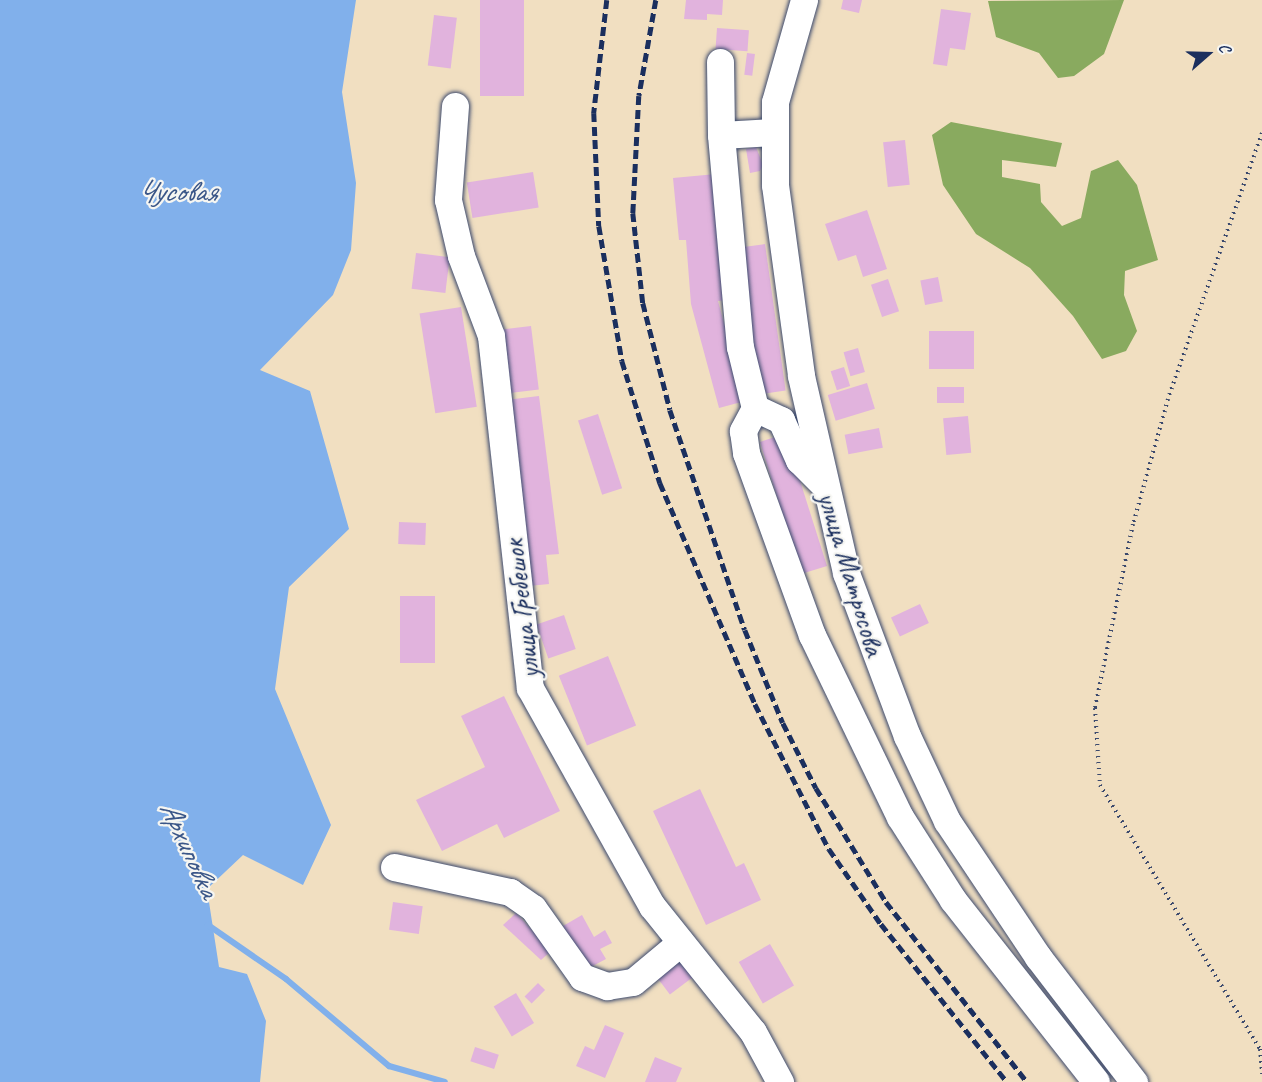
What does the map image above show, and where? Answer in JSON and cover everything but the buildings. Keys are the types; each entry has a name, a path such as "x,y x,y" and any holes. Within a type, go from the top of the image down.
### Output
{"street":[{"name":"улица Матросова","path":"804,0 782,72 773,132 781,242 801,376 824,485 865,631 907,736 947,821 1038,957 1134,1082"},
{"path":"720,62 721,135 740,347 755,408 743,431 746,453 812,635 855,729 928,865 1096,1082"},
{"name":"улица Гребешок","path":"454,106 448,200 461,256 491,336 530,688 652,906 753,1032 780,1082"},
{"path":"721,135 773,132"},
{"path":"755,408 781,420 799,460 824,485"},
{"path":"394,867 510,892 533,908 582,977 607,986 633,982 681,942"}],"path":[{"path":"1262,133 1168,399 1133,524 1095,708 1100,784 1260,1049 1262,1074"}],"green space":[{"path":"1124,0 1104,54 1074,76 1058,78 1039,53 996,37 988,1"},
{"path":"951,122 1062,143 1056,167 1002,160 1002,177 1040,184 1041,202 1062,226 1081,218 1091,171 1118,160 1137,185 1158,260 1125,271 1124,295 1137,331 1126,351 1102,359 1073,316 1030,268 976,234 943,185 932,135"}],"water":[{"name":"Чусовая","path":"0,0 356,0 342,92 356,183 351,250 333,295 260,370 310,391 349,529 289,587 275,689 331,825 303,885 243,855 207,889 219,967 247,974 266,1021 260,1082 0,1082"}],"waterway":[{"name":"Архиповка","path":"208,925 286,979 389,1066 445,1082"}],"railway":[{"path":"607,0 594,113 599,226 622,361 660,483 755,704 829,849 881,924 1007,1082"},
{"path":"656,0 639,96 633,213 643,303 670,410 745,630 783,723 816,788 886,902 1027,1082"}]}
